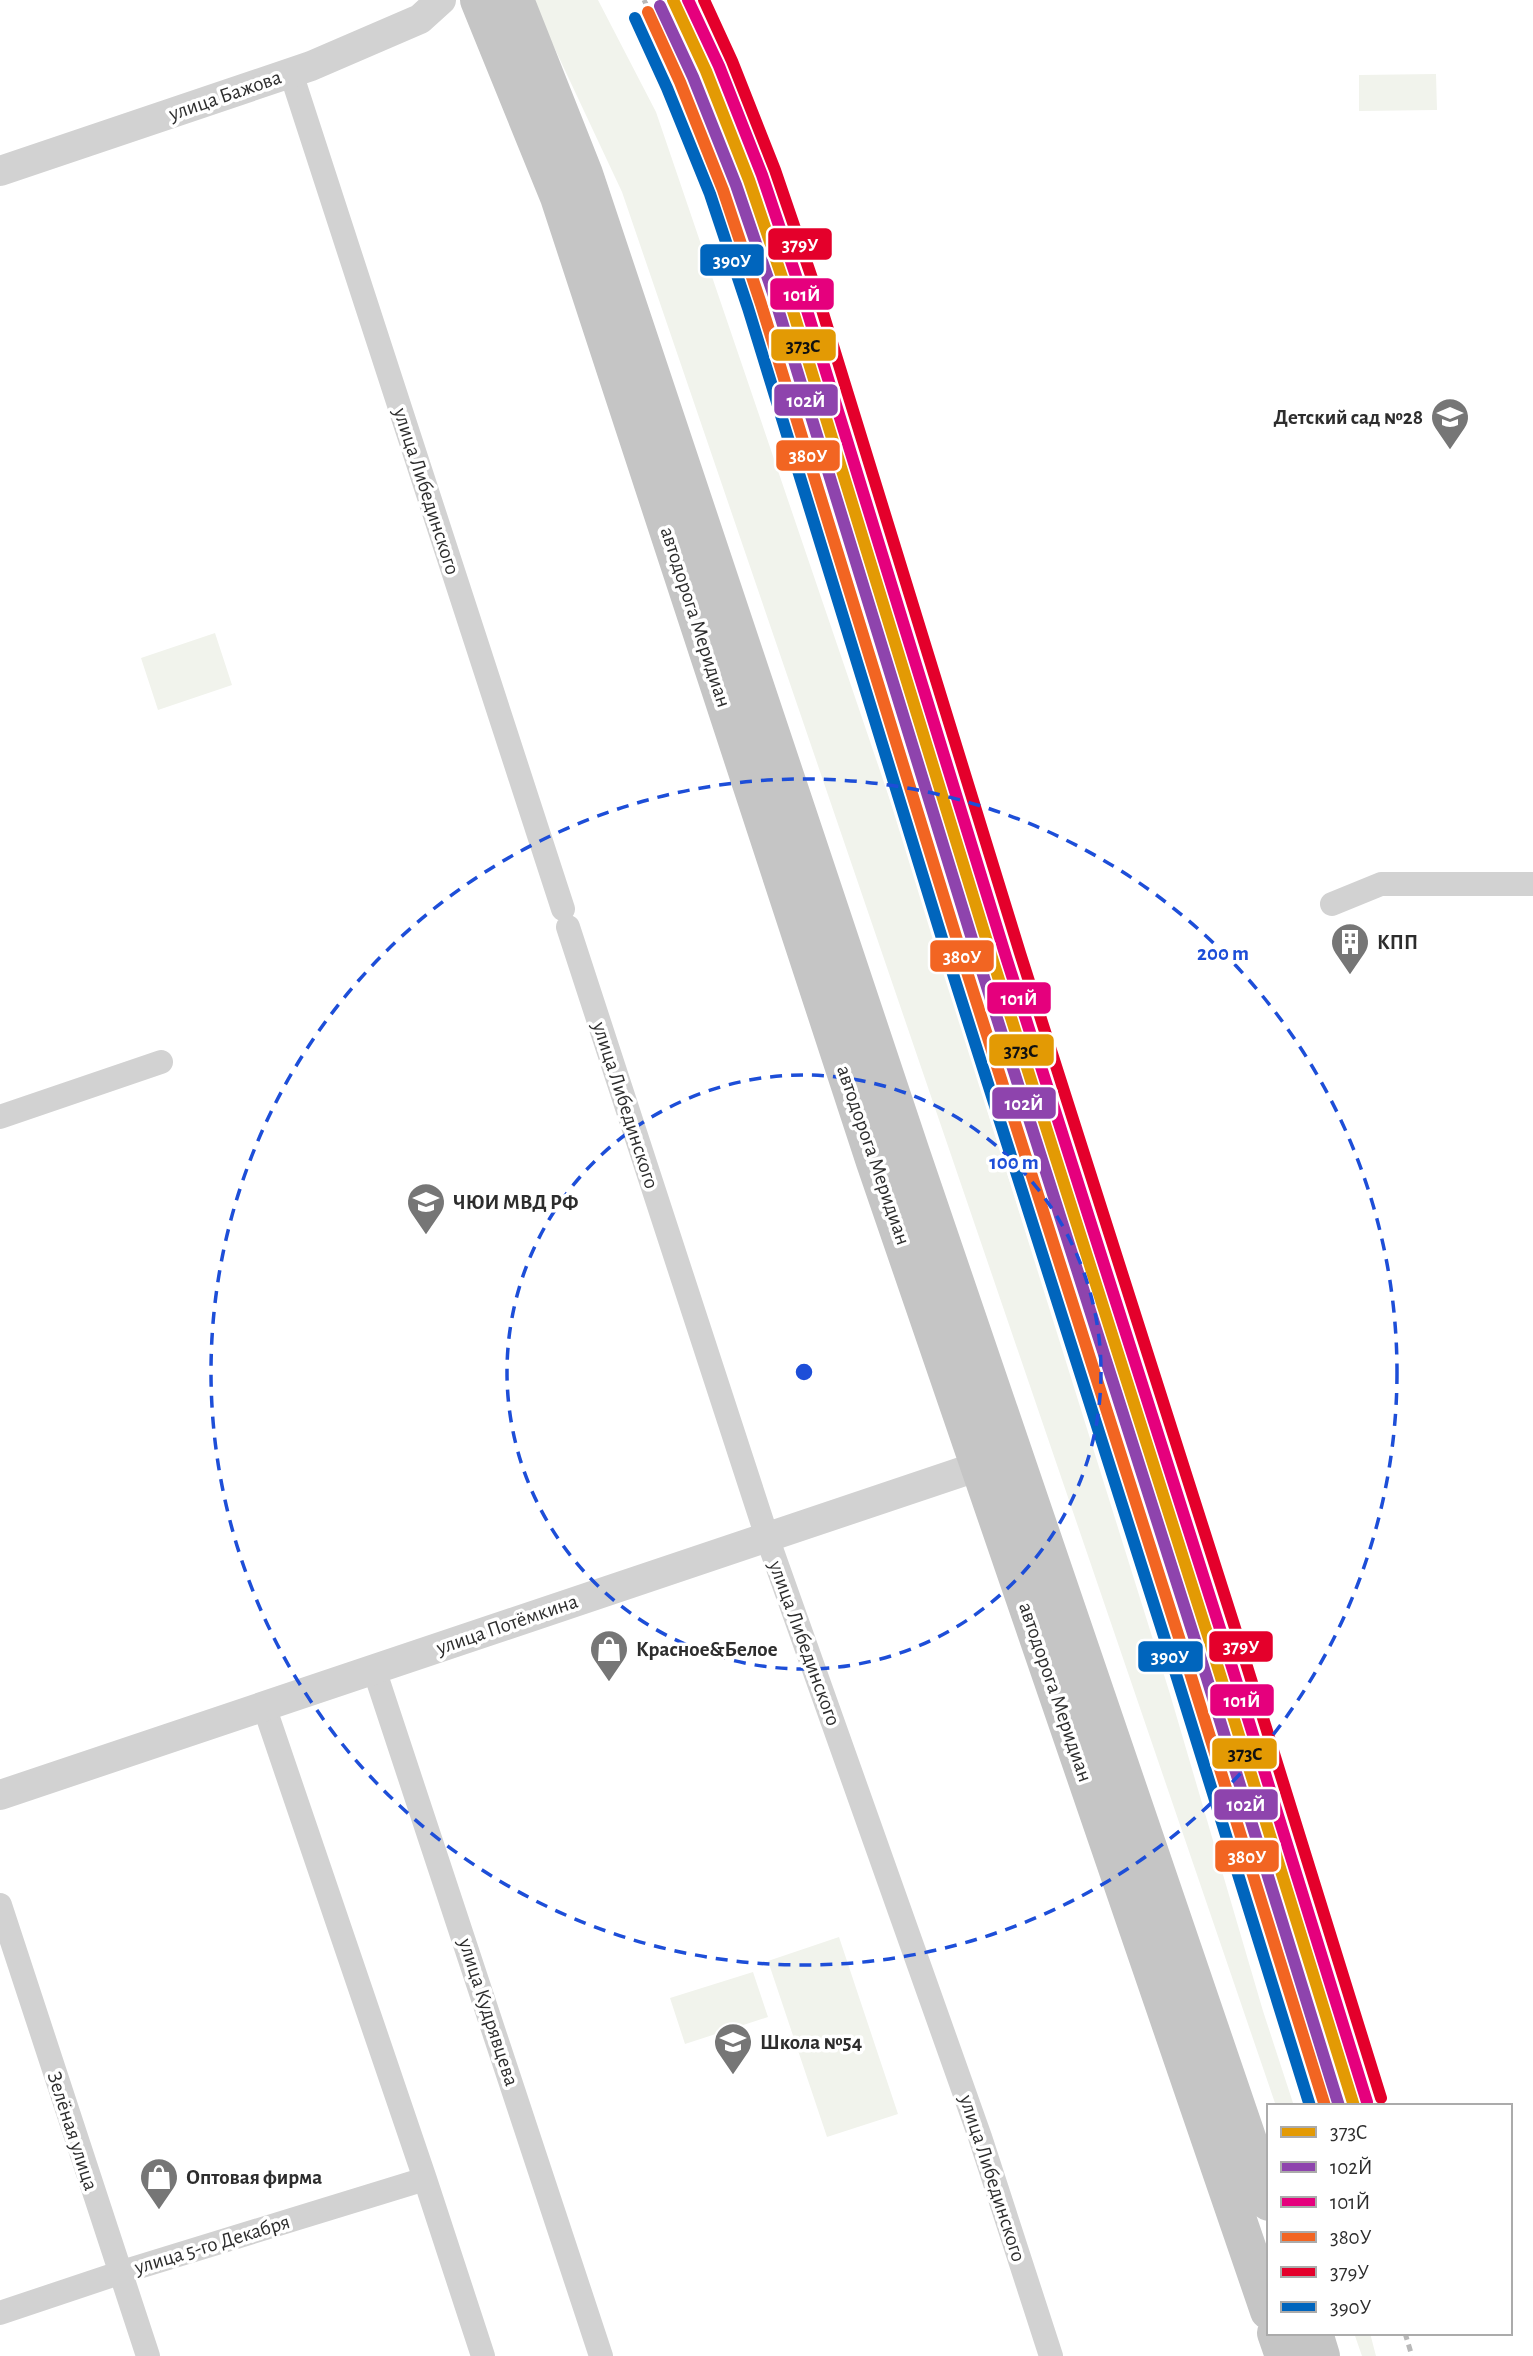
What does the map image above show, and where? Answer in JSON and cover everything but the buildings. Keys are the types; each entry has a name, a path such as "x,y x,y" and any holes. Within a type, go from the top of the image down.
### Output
{"main road":[{"name":"автодорога Меридиан","path":"479,0 559,197 871,1149 997,1460 1267,2197"},
{"name":"автодорога Меридиан","path":"514,0 584,174 1267,2305"},
{"path":"1277,2335 1284,2356"},
{"path":"1315,2335 1321,2356"}],"street":[{"name":"улица Бажова","path":"0,171 291,73 420,19 441,0"},
{"name":"улица Либединского","path":"291,73 767,1537 980,2137 1051,2356"},
{"path":"1332,904 1381,884 1533,884"},
{"path":"0,1117 161,1062"},
{"name":"улица Потёмкина","path":"0,1796 997,1460"},
{"name":"улица Кудрявцева","path":"374,1669 601,2356"},
{"path":"264,1706 483,2356"},
{"name":"Зелёная улица","path":"0,1905 148,2356"},
{"name":"улица 5-го Декабря","path":"0,2313 119,2273 425,2179"}],"shaded area":[{"path":"532,0 598,0 656,112 893,809 1170,1694 1263,2011 1293,2104 1275,2104 622,192"},
{"path":"1436,74 1437,110 1359,111 1359,75"},
{"path":"215,633 232,685 158,710 141,658"},
{"path":"839,1937 898,2114 827,2137 768,1961"},
{"path":"753,1972 768,2017 685,2044 670,1998"},
{"path":"1355,2335 1371,2335 1376,2356 1362,2356"}],"railway":[{"path":"644,0 660,32 792,377 1333,2104"},
{"path":"1406,2335 1412,2356"}],"transit line":[{"name":"373C","path":"673,0 706,71 749,180 788,295 993,961 1209,1639 1353,2104"},
{"name":"101Й","path":"688,0 719,66 762,175 801,291 1006,957 1222,1635 1367,2102"},
{"name":"379У","path":"704,0 732,61 775,170 815,287 1020,953 1236,1631 1381,2098"},
{"name":"102Й","path":"660,6 693,77 736,185 775,299 980,965 1196,1643 1338,2104"},
{"name":"380У","path":"648,12 680,82 723,190 761,304 966,969 1324,2104"},
{"name":"390У","path":"635,18 710,194 748,308 953,974 1309,2104"}],"place":[{"name":"Детский сад №28","path":"1450,451"},
{"name":"КПП","path":"1350,976"},
{"name":"ЧЮИ МВД РФ","path":"426,1236"},
{"name":"Красное&Белое","path":"609,1683"},
{"name":"Школа №54","path":"733,2076"},
{"name":"Оптовая фирма","path":"159,2211"}]}
